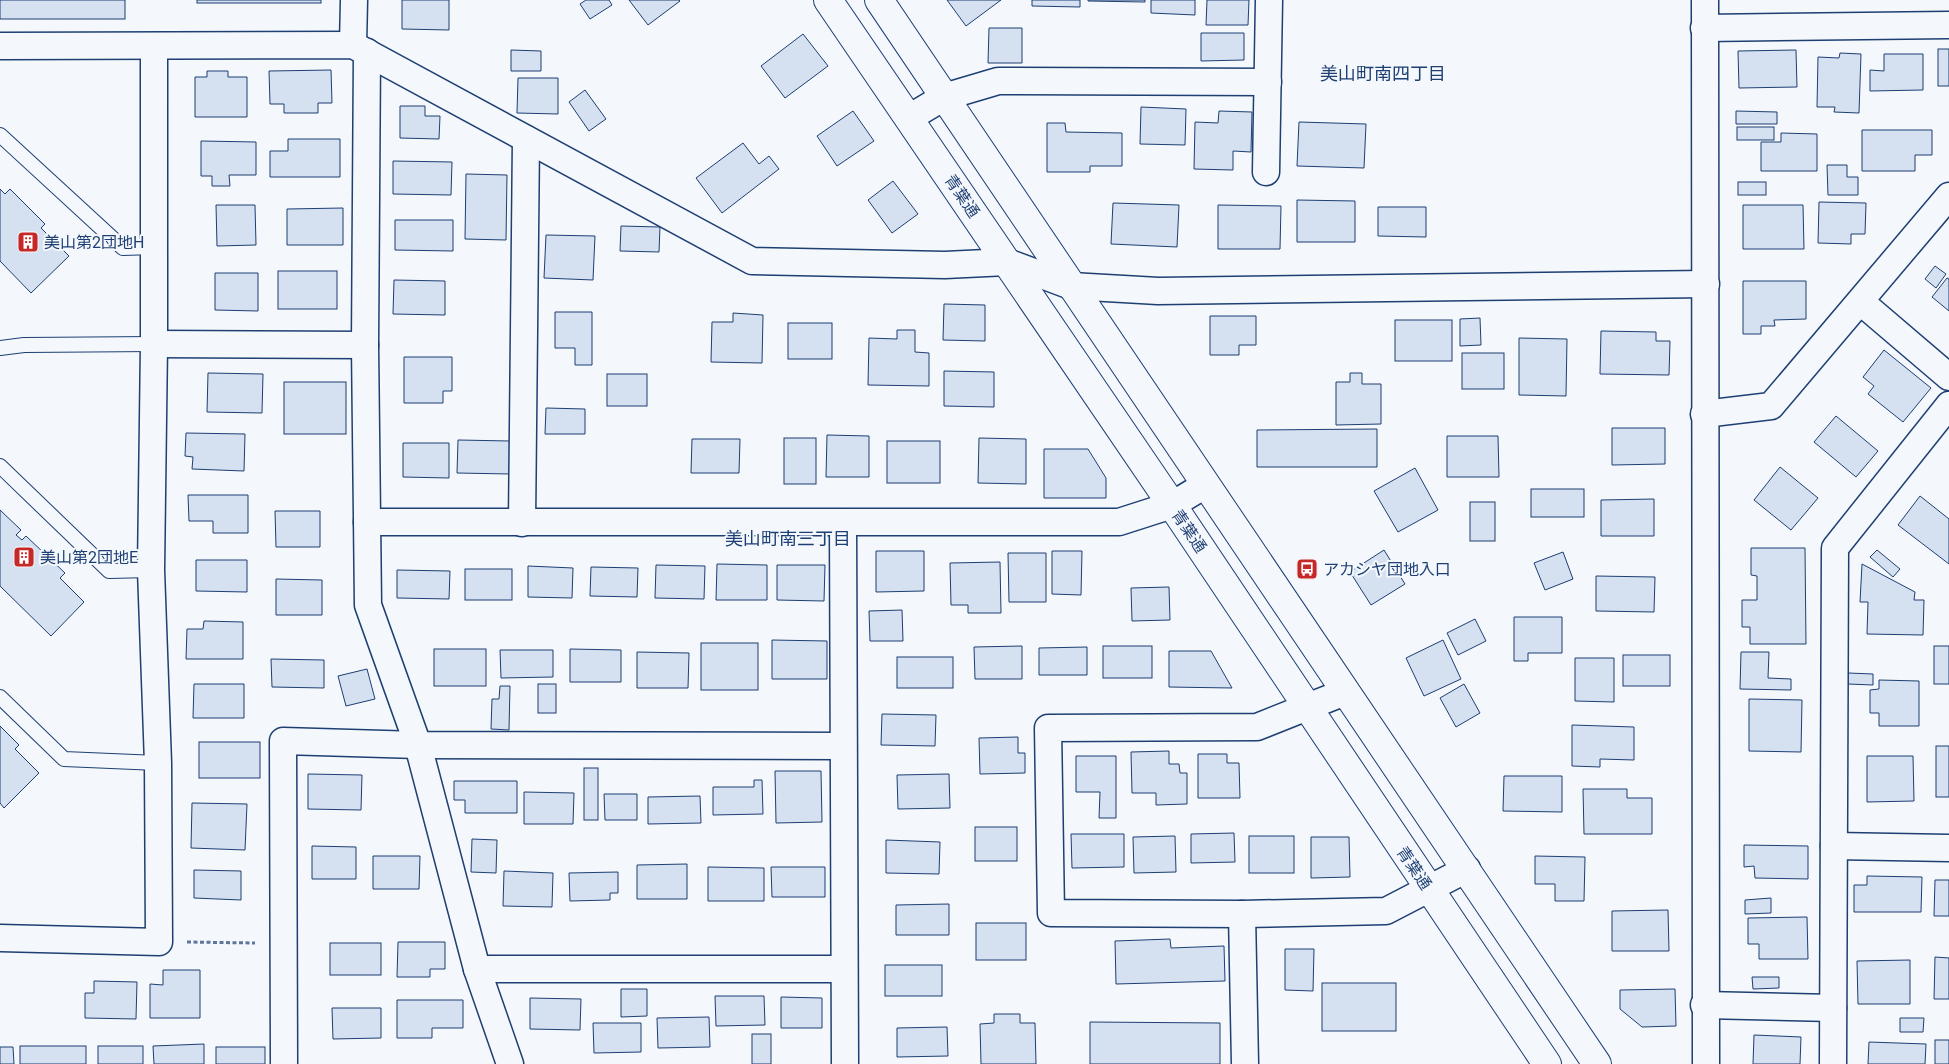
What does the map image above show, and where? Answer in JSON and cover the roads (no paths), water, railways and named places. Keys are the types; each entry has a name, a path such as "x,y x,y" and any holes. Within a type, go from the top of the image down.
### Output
{"street":[{"path":"354,0 360,48 366,345 368,605 418,745 477,969 510,1064"},
{"name":"青葉通","path":"828,0 1172,505 1547,1064"},
{"path":"879,0 1597,1064"},
{"path":"1266,172 1269,0"},
{"path":"1705,0 1704,1005 1706,1064"},
{"path":"1704,28 1949,26"},
{"path":"0,46 360,48 752,261 945,265 1007,262 1071,286 1158,291 1706,284"},
{"path":"0,938 159,942 158,763 151,570 154,344 154,46"},
{"path":"909,118 944,97 998,81 1268,82"},
{"path":"522,523 526,139"},
{"path":"1704,414 1771,406 1949,196"},
{"path":"1860,302 1949,376"},
{"path":"154,344 366,345"},
{"path":"1833,1064 1835,548 1949,405"},
{"path":"367,522 1118,522 1172,505 1205,485"},
{"path":"843,523 845,1064"},
{"path":"1345,692 1257,727 1048,728 1051,913 1242,914 1386,911 1466,869"},
{"path":"284,1064 283,741 418,745 843,746"},
{"path":"1834,846 1949,848"},
{"path":"1242,914 1245,1064"},
{"path":"477,969 844,969"},
{"path":"1704,1005 1834,1008"}],"lane":[{"path":"0,135 123,248 154,247"},
{"path":"0,348 24,345 154,344"},
{"path":"0,466 109,572 151,570"},
{"path":"0,697 64,759 158,763"}],"place":[{"name":"美山第2団地H","path":"28,242"},
{"name":"美山第2団地E","path":"24,557"},
{"name":"アカシヤ団地入口","path":"1307,569"}],"district":[{"name":"美山町南四丁目","path":"1383,73"},
{"name":"美山町南三丁目","path":"788,538"}]}
